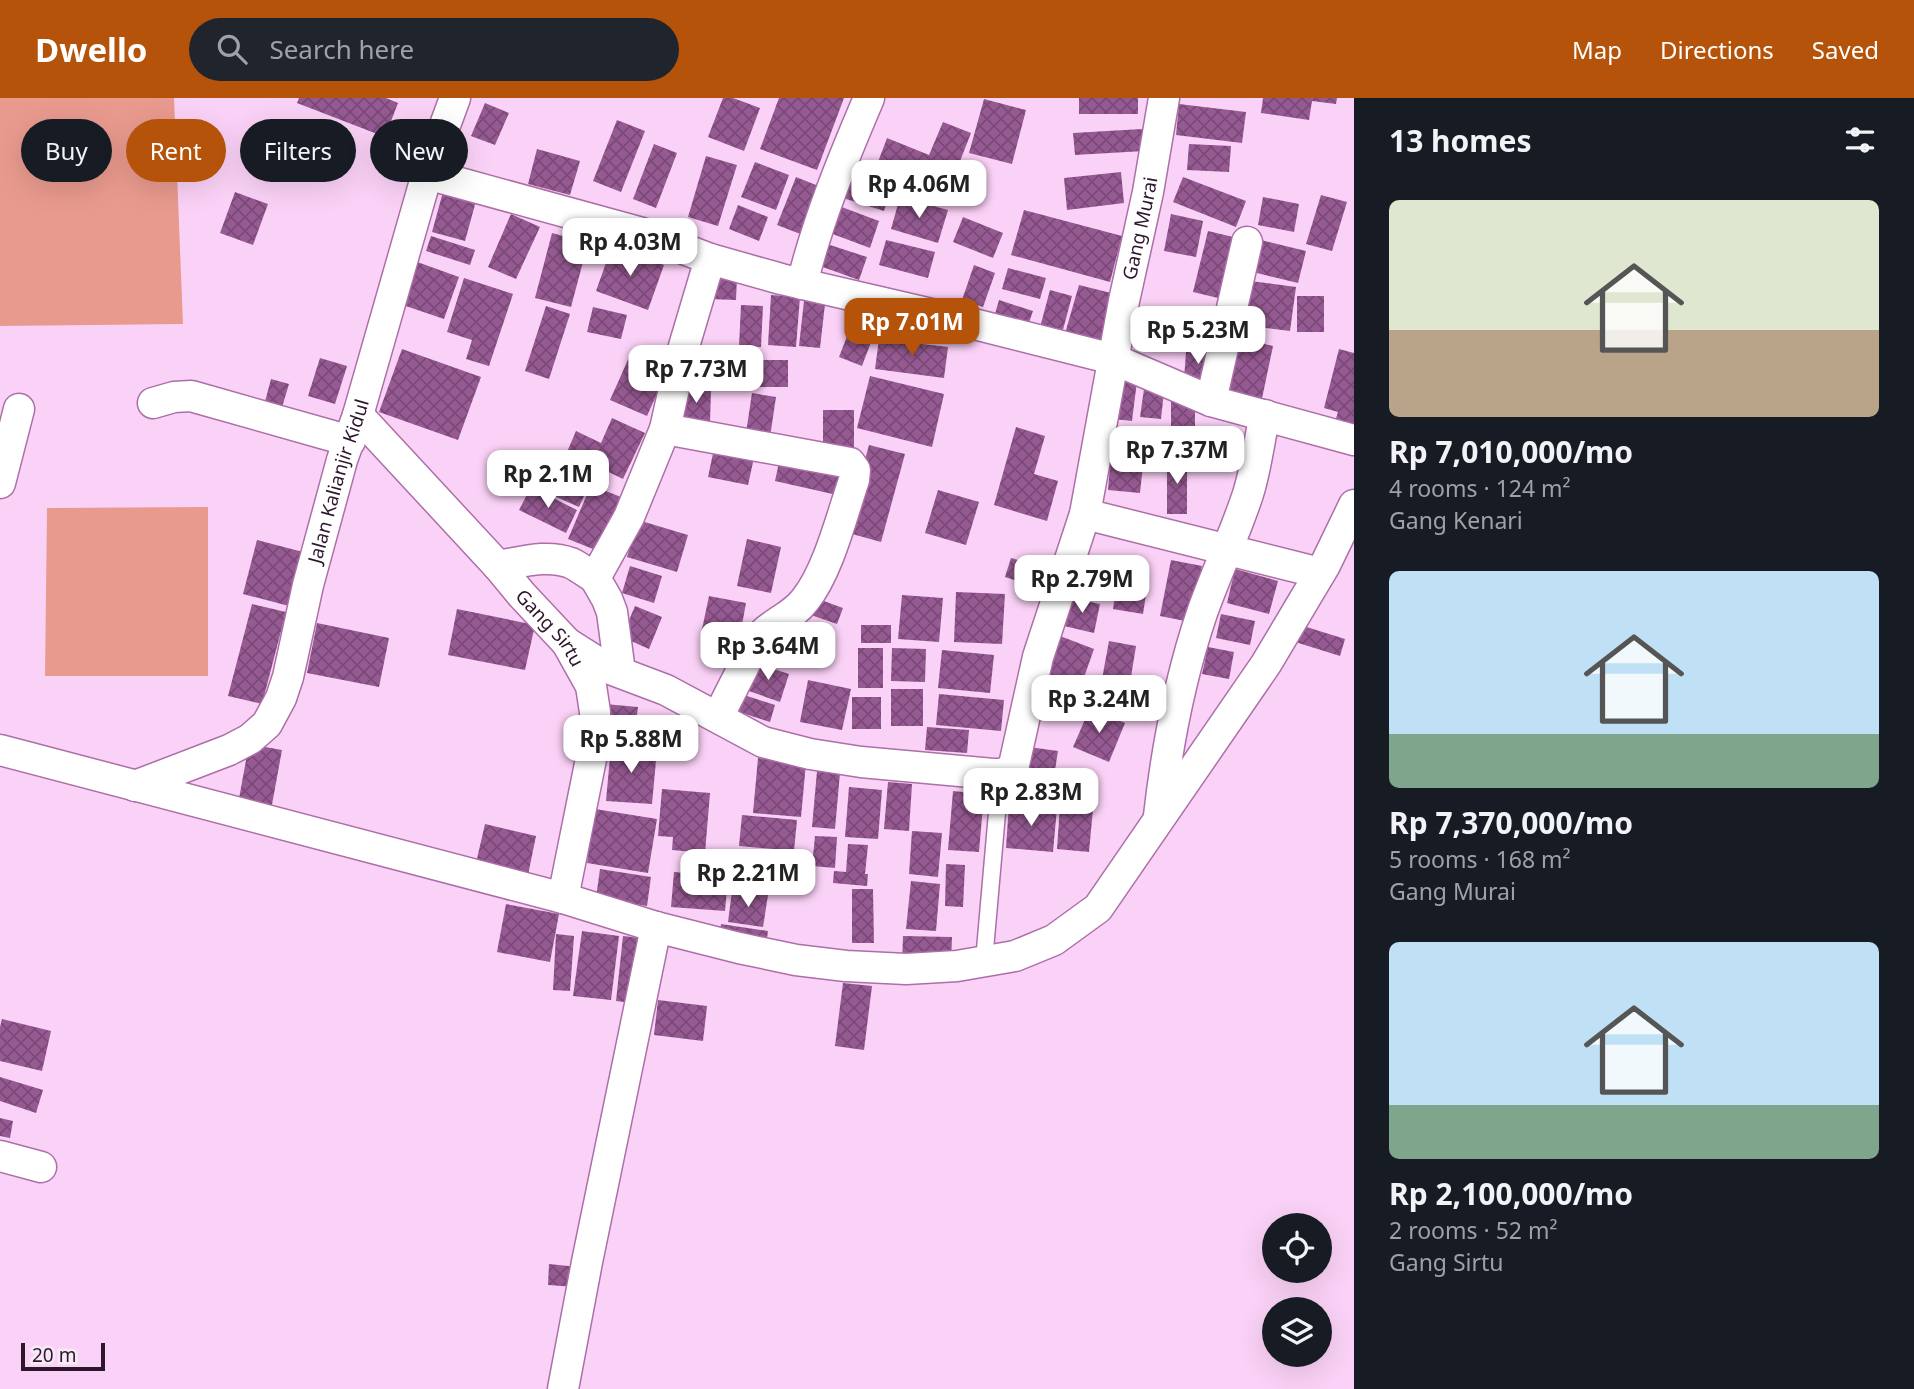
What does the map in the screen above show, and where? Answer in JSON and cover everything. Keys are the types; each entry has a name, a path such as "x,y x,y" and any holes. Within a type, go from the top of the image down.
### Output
{"street":[{"name":"Jalan Kalianjir Kidul","path":"447,119 455,98"},
{"path":"802,284 808,257 836,175 869,98"},
{"name":"Gang Murai","path":"718,717 763,742 810,754 861,762 993,774 1004,774 1014,765 1038,657 1085,513 1164,98"},
{"name":"Jalan Kalianjir Kidul","path":"135,786 229,750 250,739 267,724 281,698 342,460 354,428 425,182"},
{"path":"456,182 642,233 709,259 1113,359 1211,401 1354,440"},
{"path":"1211,401 1247,242"},
{"path":"595,578 629,517 665,429 682,354 709,259"},
{"path":"153,403 191,396 354,428"},
{"path":"0,483 19,409"},
{"path":"1158,821 1166,754 1180,686 1202,611 1228,550 1249,490 1265,415"},
{"name":"Gang Sirtu","path":"354,428 498,566 566,643 591,686 595,739 563,898"},
{"path":"566,643 605,667 666,690 718,717 763,632 796,610 807,599 825,566 854,481 855,470 850,463 665,429"},
{"path":"0,750 563,898 656,927 796,960 906,969 957,966 1015,956 1054,940 1098,908 1266,664 1320,573 1354,505"},
{"path":"1085,513 1320,573"},
{"path":"498,566 552,559 572,564 595,578 612,612 620,672"},
{"path":"563,1389 656,927"},
{"path":"0,1156 41,1167"}],"lane":[{"path":"984,961 997,813"}],"shaded area":[{"path":"0,98 174,98 175,119 126,119 126,182 177,182 183,324 0,326"},
{"path":"208,507 208,676 45,676 47,508"}],"building":[{"path":"299,98 386,98 398,103 392,119 370,119 370,131 356,126 356,119 338,119 297,103"},
{"path":"723,98 733,98 760,108 744,151 708,137"},
{"path":"779,98 844,98 817,170 760,149"},
{"path":"1079,98 1138,98 1138,114 1079,114"},
{"path":"1263,98 1337,98 1336,104 1312,101 1309,120 1261,113"},
{"path":"984,99 1026,110 1012,164 969,153"},
{"path":"485,103 509,113 495,145 471,136"},
{"path":"1179,104 1246,112 1242,143 1176,135"},
{"path":"617,120 645,131 621,192 593,181"},
{"path":"943,122 971,133 946,197 875,170 887,138 929,155"},
{"path":"1142,129 1144,151 1075,155 1073,133"},
{"path":"654,144 677,153 656,208 633,199"},
{"path":"1189,144 1231,146 1229,172 1187,170"},
{"path":"537,149 580,161 570,195 528,184"},
{"path":"706,156 737,165 718,226 688,217"},
{"path":"755,162 789,175 776,210 741,197"},
{"path":"852,171 892,184 884,211 843,198"},
{"path":"1121,172 1124,203 1067,210 1064,178"},
{"path":"796,177 821,187 803,235 777,225"},
{"path":"1183,177 1246,201 1236,227 1173,202"},
{"path":"235,192 268,204 253,245 220,233"},
{"path":"443,192 476,201 465,241 432,232"},
{"path":"1321,195 1347,202 1332,251 1306,244"},
{"path":"900,197 948,210 938,243 891,229"},
{"path":"1263,197 1299,204 1294,232 1258,225"},
{"path":"738,205 768,217 759,241 729,229"},
{"path":"839,206 879,221 870,248 830,233"},
{"path":"1024,210 1122,236 1110,282 1011,255"},
{"path":"511,214 540,227 516,279 488,267"},
{"path":"1171,214 1203,221 1196,257 1164,251"},
{"path":"963,217 1003,233 993,258 953,242"},
{"path":"1208,231 1233,237 1218,298 1193,292"},
{"path":"552,233 588,243 571,307 535,298"},
{"path":"431,236 475,250 470,265 426,251"},
{"path":"886,240 935,252 928,278 879,265"},
{"path":"1261,240 1306,251 1298,283 1253,272"},
{"path":"827,244 867,257 859,280 820,266"},
{"path":"612,246 664,265 648,310 596,291"},
{"path":"409,259 459,277 444,319 394,302"},
{"path":"974,265 995,273 983,307 962,300"},
{"path":"1008,268 1046,278 1040,299 1002,289"},
{"path":"710,275 737,277 736,300 709,299"},
{"path":"464,278 513,294 489,366 466,359 472,340 447,332"},
{"path":"1250,281 1296,287 1290,331 1244,325"},
{"path":"1079,285 1119,295 1104,348 1064,337"},
{"path":"1050,290 1072,296 1061,337 1039,331"},
{"path":"771,295 800,297 796,347 768,345"},
{"path":"1297,296 1324,296 1324,332 1297,332"},
{"path":"999,300 1033,311 1026,331 993,321"},
{"path":"804,301 825,304 820,348 799,346"},
{"path":"741,305 763,306 761,347 739,346"},
{"path":"546,306 570,314 549,379 525,371"},
{"path":"593,307 627,315 621,339 587,332"},
{"path":"853,321 876,329 862,366 839,357"},
{"path":"1228,336 1273,346 1260,408 1215,399"},
{"path":"879,339 948,347 944,378 875,369"},
{"path":"402,349 481,377 458,440 379,412"},
{"path":"695,349 728,353 724,385 691,381"},
{"path":"1339,349 1354,353 1354,436 1332,431 1338,412 1324,408"},
{"path":"1186,352 1211,353 1209,381 1184,379"},
{"path":"631,353 668,369 647,416 610,400"},
{"path":"320,358 347,366 335,404 308,396"},
{"path":"757,360 788,360 788,387 757,387"},
{"path":"870,376 944,394 932,447 857,428"},
{"path":"271,379 289,384 279,417 262,413"},
{"path":"1118,379 1137,381 1132,421 1113,419"},
{"path":"682,389 711,391 710,421 680,420"},
{"path":"1144,389 1164,392 1161,419 1140,417"},
{"path":"752,393 776,397 770,437 746,433"},
{"path":"1171,400 1195,400 1195,438 1171,438"},
{"path":"823,410 854,410 854,449 823,449"},
{"path":"612,418 645,433 623,479 567,452 576,431 601,443"},
{"path":"1016,427 1045,436 1034,474 1058,481 1047,521 994,505"},
{"path":"715,444 755,453 748,485 708,477"},
{"path":"869,445 905,454 881,542 845,532"},
{"path":"1196,445 1248,456 1245,472 1192,461"},
{"path":"561,452 597,468 579,507 543,491"},
{"path":"1111,453 1144,456 1140,493 1108,490"},
{"path":"1167,457 1187,457 1187,514 1167,514"},
{"path":"780,458 842,471 837,495 775,481"},
{"path":"591,485 621,497 598,551 568,539"},
{"path":"531,487 577,510 566,533 519,510"},
{"path":"938,490 979,502 966,545 925,533"},
{"path":"638,520 688,535 677,572 627,557"},
{"path":"747,539 781,547 771,593 737,586"},
{"path":"257,540 303,552 289,606 243,594"},
{"path":"1011,558 1044,568 1038,588 1005,577"},
{"path":"1171,560 1202,566 1190,622 1160,616"},
{"path":"630,566 662,576 654,603 622,593"},
{"path":"1235,569 1278,581 1269,614 1227,603"},
{"path":"1118,575 1148,581 1143,614 1113,609"},
{"path":"956,592 1005,594 1002,644 954,642"},
{"path":"902,595 943,598 939,642 898,639"},
{"path":"709,596 746,603 739,641 701,634"},
{"path":"810,596 843,608 837,624 805,613"},
{"path":"1070,598 1100,604 1094,633 1064,626"},
{"path":"252,604 286,612 262,704 228,696"},
{"path":"635,606 662,617 649,649 622,637"},
{"path":"457,609 535,625 525,670 448,655"},
{"path":"1221,614 1255,621 1250,645 1216,638"},
{"path":"317,623 389,638 379,687 307,673"},
{"path":"1297,624 1345,639 1340,656 1292,641"},
{"path":"781,625 820,636 810,668 772,657"},
{"path":"861,625 891,625 891,643 861,643"},
{"path":"1060,636 1094,649 1076,700 1041,688"},
{"path":"1109,641 1136,646 1130,683 1102,679"},
{"path":"1208,647 1234,652 1229,679 1202,674"},
{"path":"858,648 883,648 883,688 858,688"},
{"path":"892,648 926,649 925,682 891,681"},
{"path":"942,650 994,655 990,693 938,688"},
{"path":"755,663 789,674 780,702 746,690"},
{"path":"808,680 851,689 842,730 800,722"},
{"path":"891,689 923,689 923,726 891,726"},
{"path":"1118,690 1138,694 1136,710 1116,707"},
{"path":"939,694 1004,700 1001,731 936,725"},
{"path":"744,695 775,705 770,722 739,712"},
{"path":"852,697 881,697 881,729 852,729"},
{"path":"605,704 638,707 635,730 603,728"},
{"path":"1090,708 1125,723 1109,762 1073,747"},
{"path":"927,727 969,730 967,753 925,750"},
{"path":"249,744 282,750 271,810 238,804"},
{"path":"611,746 657,750 652,804 606,801"},
{"path":"1029,747 1058,751 1050,802 1021,797"},
{"path":"758,758 806,763 801,817 753,813"},
{"path":"817,771 840,773 835,829 812,827"},
{"path":"888,782 912,784 909,831 884,829"},
{"path":"849,787 882,790 878,839 845,837"},
{"path":"662,789 710,793 705,853 672,850 673,837 658,836"},
{"path":"953,791 984,794 979,852 948,850"},
{"path":"1009,804 1057,808 1053,852 1006,848"},
{"path":"1060,806 1093,809 1089,852 1057,849"},
{"path":"595,809 657,819 648,873 587,863"},
{"path":"742,815 797,820 794,851 739,846"},
{"path":"485,824 536,836 528,875 476,863"},
{"path":"912,831 942,833 938,877 909,874"},
{"path":"815,836 837,837 835,868 812,866"},
{"path":"848,844 868,845 865,874 868,874 867,886 833,883 834,871 846,872"},
{"path":"946,864 965,865 963,907 945,906"},
{"path":"600,869 651,877 647,906 596,898"},
{"path":"674,872 728,877 725,911 671,907"},
{"path":"911,881 940,884 936,931 906,929"},
{"path":"852,889 873,889 874,943 852,943"},
{"path":"732,891 768,895 763,927 728,922"},
{"path":"506,904 559,914 550,962 497,952"},
{"path":"721,924 768,931 766,946 719,939"},
{"path":"582,931 619,936 611,1000 573,996"},
{"path":"556,934 574,936 570,991 553,990"},
{"path":"623,936 640,938 633,1003 616,1001"},
{"path":"903,936 952,937 951,964 902,962"},
{"path":"843,983 872,986 864,1050 835,1046"},
{"path":"658,1000 707,1006 703,1041 654,1035"},
{"path":"2,1019 51,1031 42,1071 0,1061"},
{"path":"0,1077 43,1090 36,1113 0,1101"},
{"path":"0,1118 13,1121 10,1138 0,1136"},
{"path":"549,1264 578,1267 576,1287 548,1285"}]}
